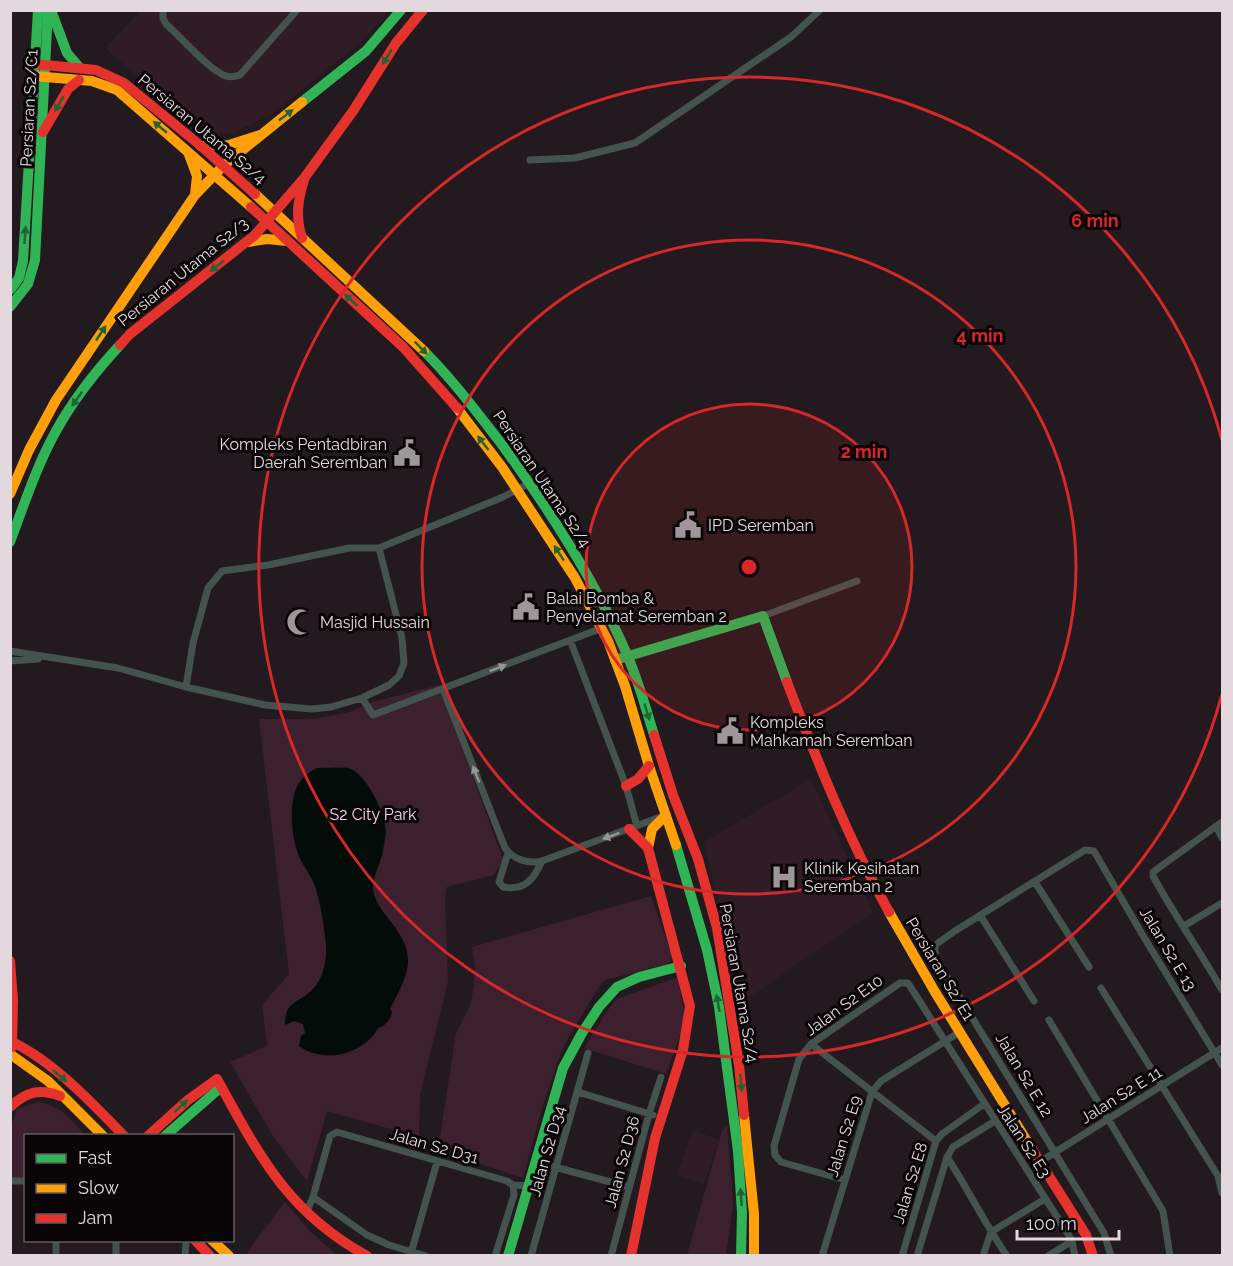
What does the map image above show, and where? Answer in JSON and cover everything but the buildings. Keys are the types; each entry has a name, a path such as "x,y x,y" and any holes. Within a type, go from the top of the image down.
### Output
{"main road":[{"name":"Persiaran S2/C1","path":"38,10 41,64"},
{"name":"Persiaran S2/C1","path":"10,290 19,278 23,261 41,64 50,10"},
{"path":"50,10 67,53 79,67"},
{"name":"Persiaran Utama S2/3","path":"10,494 29,450 56,399 195,195 224,165 366,51 401,10"},
{"name":"Persiaran Utama S2/3","path":"10,542 56,431 101,365 130,334 248,242 305,177 353,111 396,43 423,10"},
{"name":"Persiaran Utama S2/4","path":"41,64 96,70 124,83 224,165 406,333 444,371 474,408 530,483 586,572 628,657 673,795 698,859 717,928 739,1065 753,1202 754,1256"},
{"name":"Persiaran S2/C1","path":"10,307 28,284 33,269 43,132 40,77"},
{"name":"Persiaran Utama S2/4","path":"40,77 80,80 117,90 215,174 410,354 453,403 518,489 575,578 602,628 615,660 707,950 719,1007 738,1151 742,1214 741,1256"},
{"path":"43,132 68,89 80,80"},
{"path":"201,146 229,146 260,135"},
{"path":"187,149 195,169 195,195"},
{"path":"302,239 297,225 296,209 305,177"},
{"path":"248,242 267,239 287,241"},
{"path":"575,578 586,572"},
{"path":"615,660 763,616"},
{"name":"Persiaran S2/E1","path":"763,616 830,792 887,909 1086,1235 1094,1256"},
{"path":"626,786 638,779 649,766"},
{"path":"648,848 650,831 670,809 673,795"},
{"path":"632,1256 660,1118 690,1019 687,990 648,848 633,827"},
{"path":"10,960 12,1042 10,1060"},
{"path":"508,1256 563,1068 571,1051 606,998 625,982 681,966"},
{"path":"12,1042 34,1054 122,1134"},
{"path":"11,1054 66,1098 101,1134"},
{"path":"150,1134 188,1100 219,1083"},
{"path":"167,1134 219,1083"},
{"path":"219,1083 262,1160 286,1191 341,1241 367,1256"},
{"path":"10,1107 21,1097 34,1091 46,1090 66,1098"},
{"path":"190,1242 210,1256"},
{"path":"214,1242 229,1256"}],"street":[{"path":"163,10 166,24 214,70 233,77 240,75 297,10"},
{"path":"530,160 575,158 635,143 791,37 820,10"},
{"path":"186,687 193,643 208,588 222,571 268,565 349,548 379,548 530,483"},
{"path":"10,651 118,669 265,705 312,709 331,707 362,698 389,685 399,676 404,663 402,638 379,548"},
{"path":"763,616 857,581"},
{"path":"362,698 373,716 602,628"},
{"path":"570,640 626,786 633,827"},
{"path":"10,661 49,658"},
{"path":"443,689 508,853 519,860 533,863 542,861 666,815"},
{"path":"1222,838 1219,824 1153,872 1166,901 1220,978 1222,990"},
{"name":"Jalan S2 E 13","path":"1035,882 1090,849 1094,850 1222,1065"},
{"path":"508,853 499,882 503,887 512,889 525,885 534,878 542,861"},
{"path":"1034,1001 980,915 1035,882 1089,967"},
{"path":"1184,926 1222,903"},
{"name":"Jalan S2 E 12","path":"980,915 935,945 935,957 1104,1233 1111,1256"},
{"name":"Jalan S2 E10","path":"845,1180 781,1162 775,1155 774,1146 799,1059 811,1044 900,982 908,983 946,1042"},
{"path":"1101,988 1218,1176 1222,1193"},
{"path":"1049,1020 1163,1210 1170,1256"},
{"name":"Jalan S2 E9","path":"822,1256 872,1092 881,1081 960,1032"},
{"name":"Jalan S2 E3","path":"946,1042 1072,1241 1076,1256"},
{"path":"811,1044 936,1141"},
{"name":"Jalan S2 E 11","path":"1041,1161 1222,1048"},
{"name":"Jalan S2 D34","path":"531,1256 588,1053"},
{"name":"Jalan S2 D36","path":"611,1254 661,1077"},
{"path":"578,1092 660,1118"},
{"name":"Jalan S2 E8","path":"902,1256 936,1141 942,1134 984,1104"},
{"path":"917,1256 947,1156 953,1147 995,1121"},
{"name":"Jalan S2 D31","path":"313,1197 330,1136 337,1132 507,1181 513,1185 529,1186"},
{"path":"947,1156 1007,1256"},
{"path":"411,1253 437,1161"},
{"path":"536,1162 629,1187"},
{"path":"495,1256 514,1195 513,1185"},
{"path":"307,1211 313,1197 367,1235 411,1253 426,1256"},
{"path":"983,1256 991,1232 1045,1199"},
{"path":"1048,1256 1072,1241"},
{"path":"185,1256 190,1242"},
{"path":"611,1254 620,1256"}],"shaded area":[{"path":"141,11 389,11 361,42 272,114 233,133 201,132 105,48"},
{"path":"316,768 348,768 355,771 368,786 379,806 386,833 373,890 380,907 400,934 408,956 406,975 390,1009 392,1012 387,1022 378,1028 363,1045 342,1054 331,1055 309,1052 299,1046 301,1036 305,1033 303,1024 294,1021 285,1025 287,1011 290,1007 311,991 319,981 326,957 321,908 313,882 298,854 292,826 292,805 297,786"},
{"name":"Klinik Kesihatan Seremban 2","path":"811,779 873,912 741,1003 704,842"},
{"path":"693,1130 719,1140 704,1184 677,1175"}],"green space":[{"name":"S2 City Park","path":"439,685 503,859 494,875 447,887 445,897 448,981 420,1095 419,1137 327,1111 307,1181 274,1138 230,1062 267,1046 262,1005 289,974 259,719 312,719 347,713 373,702"},
{"path":"651,896 672,956 671,961 605,980 595,993 563,1047 543,1105 523,1178 438,1150 456,1033 470,1006 474,986 475,967 472,947"},
{"path":"678,977 684,1024 666,1074 584,1048 617,999"},
{"path":"38,1102 53,1106 84,1134 24,1134 24,1179 11,1179 11,1126 17,1109"},
{"path":"727,1125 733,1205 726,1255 687,1255 722,1131"},
{"path":"285,1202 310,1231 337,1255 251,1256 247,1252"}],"traffic: fast":[{"path":"10,290 19,278 23,261 38,10"},
{"path":"10,307 28,284 35,260 48,10"},
{"path":"51,10 67,53 79,67"},
{"path":"302,102 366,51 401,10"},
{"path":"10,542 37,471 56,431 85,386 120,345"},
{"path":"424,351 454,384 500,442 570,546 601,601 628,657 654,735"},
{"path":"615,660 763,616 787,682"},
{"path":"676,845 707,950 719,1007 738,1151 742,1213 741,1256"},
{"path":"508,1256 563,1068 582,1033 599,1007 617,987 639,977 681,966"},
{"path":"167,1134 221,1087"}],"traffic: slow":[{"path":"34,76 92,81 117,90 251,207"},
{"path":"10,494 29,450 56,400 195,195 224,165 302,102"},
{"path":"201,146 229,145 260,135"},
{"path":"188,152 197,176 195,195"},
{"path":"255,194 424,351"},
{"path":"248,242 267,239 287,241"},
{"path":"457,408 502,467 575,578 608,641 625,686 676,845"},
{"path":"648,848 652,829 666,815"},
{"path":"889,912 935,992 1030,1146"},
{"path":"10,1054 48,1081 101,1134"},
{"path":"744,1115 754,1214 754,1256"},
{"path":"214,1242 229,1256"}],"traffic: jam":[{"path":"120,345 130,334 255,235 305,177 353,111 396,43 423,10"},
{"path":"35,64 96,70 124,83 255,194"},
{"path":"43,132 68,89 79,80"},
{"path":"302,238 298,207 305,177"},
{"path":"251,207 403,347 457,408"},
{"path":"787,682 834,799 889,912"},
{"path":"654,735 673,795 698,859 717,928 739,1065 744,1115"},
{"path":"626,786 638,779 649,766"},
{"path":"629,829 648,848 690,1006 683,1050 655,1138 631,1256"},
{"path":"10,961 13,1000 12,1047"},
{"path":"10,1041 26,1049 56,1071 85,1096 122,1134"},
{"path":"150,1134 188,1100 217,1079 262,1157 295,1201 339,1239 367,1256"},
{"path":"10,1107 33,1093 46,1092 60,1096"},
{"path":"1030,1146 1086,1235 1093,1256"},
{"path":"197,1242 210,1256"}],"place":[{"name":"Kompleks Pentadbiran Daerah Seremban","path":"407,453"},
{"name":"IPD Seremban","path":"688,525"},
{"name":"Balai Bomba & Penyelamat Seremban 2","path":"526,607"},
{"name":"Masjid Hussain","path":"300,622"},
{"name":"Kompleks Mahkamah Seremban","path":"730,731"},
{"name":"Klinik Kesihatan Seremban 2","path":"784,877"}]}
